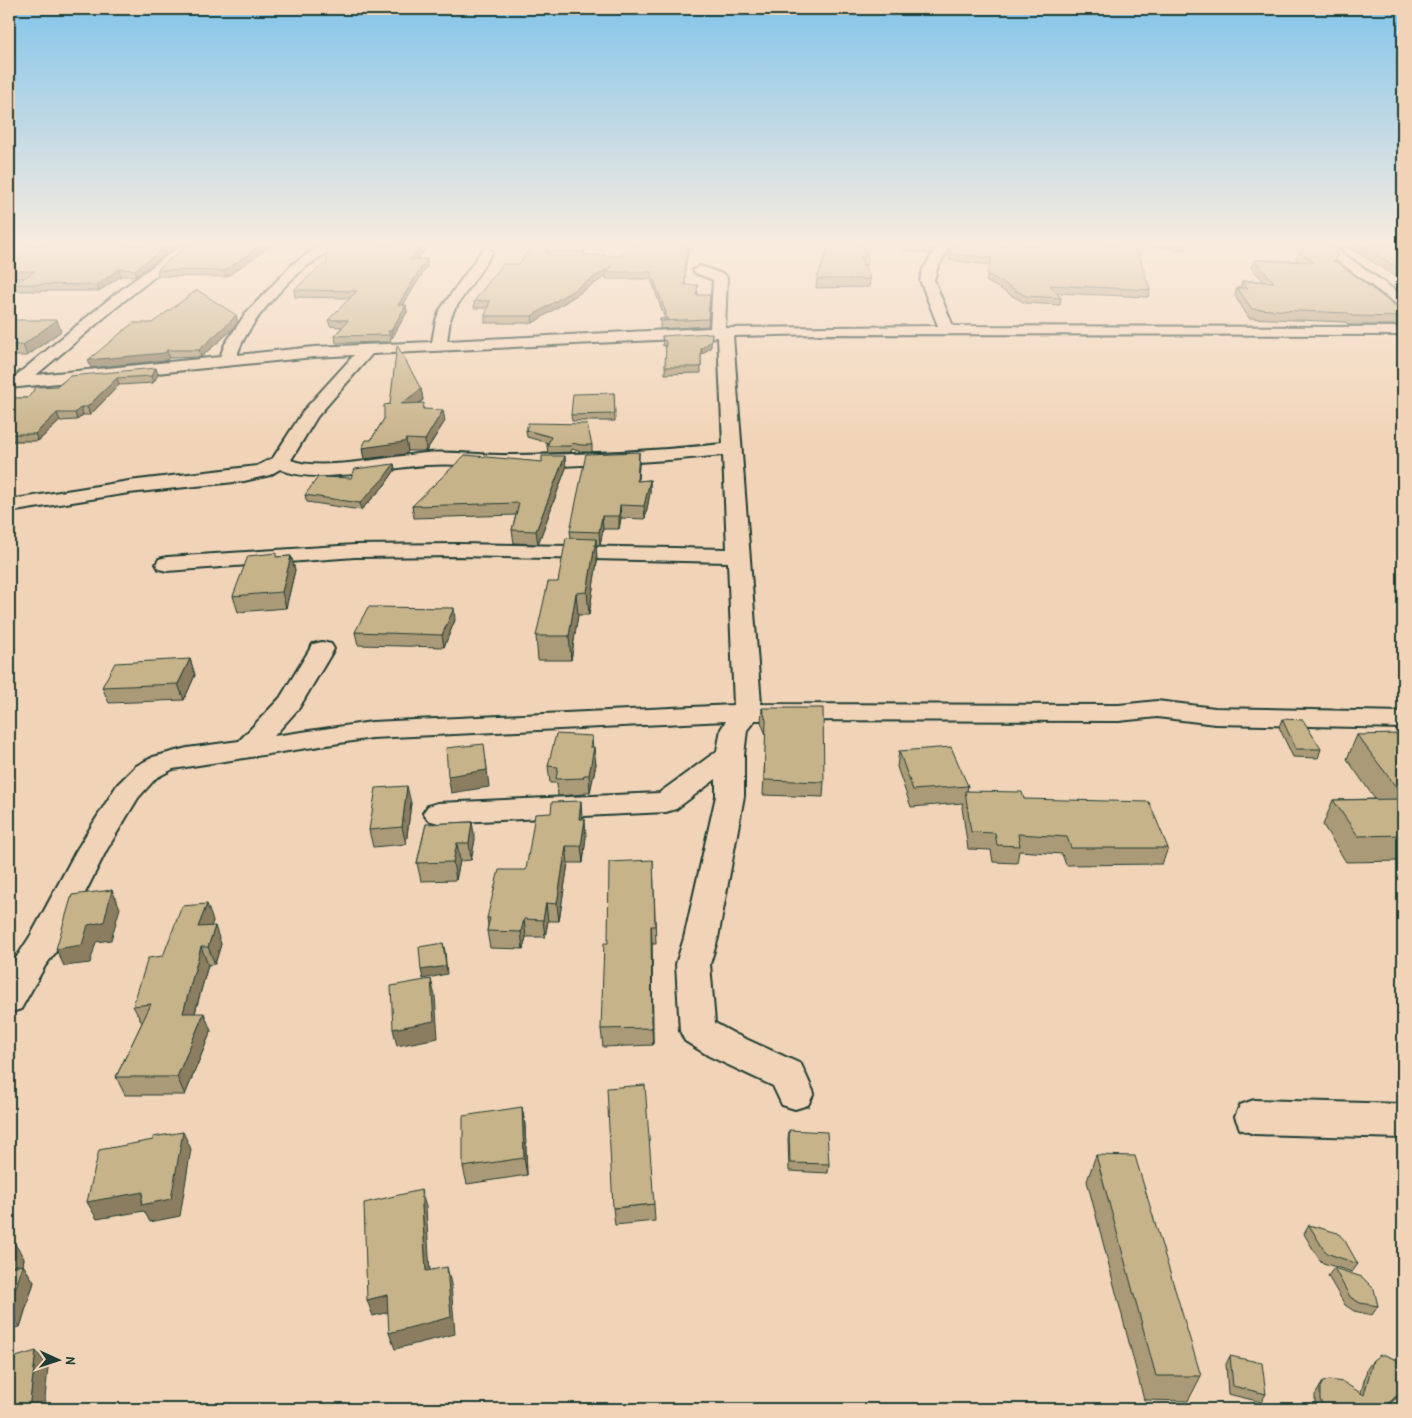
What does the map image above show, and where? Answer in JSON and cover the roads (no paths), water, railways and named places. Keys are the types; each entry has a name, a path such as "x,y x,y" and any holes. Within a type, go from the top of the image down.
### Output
{"street":[{"path":"13,383 103,311"},
{"path":"227,360 233,344 256,311"},
{"path":"439,346 443,320 447,311"},
{"path":"721,311 732,449 748,712 734,730 730,755 730,796 701,938 693,964 698,1031 722,1045 788,1075 795,1093"},
{"path":"940,311 948,331"},
{"path":"13,383 227,360 368,350 721,332 1403,331"},
{"path":"9,506 129,487 244,475 263,471 280,462 310,414 368,350"},
{"path":"280,462 295,469 312,470 386,465 427,459 514,461 672,454 732,449"},
{"path":"167,564 355,551 439,550 738,556"},
{"path":"248,748 290,702 322,649"},
{"path":"9,999 21,962 43,944 91,851 127,792 146,772 163,763 187,757 372,730 748,712 1119,713 1157,709 1215,716 1403,720"},
{"path":"438,813 666,802 730,755"},
{"path":"1254,1117 1403,1121"}]}
